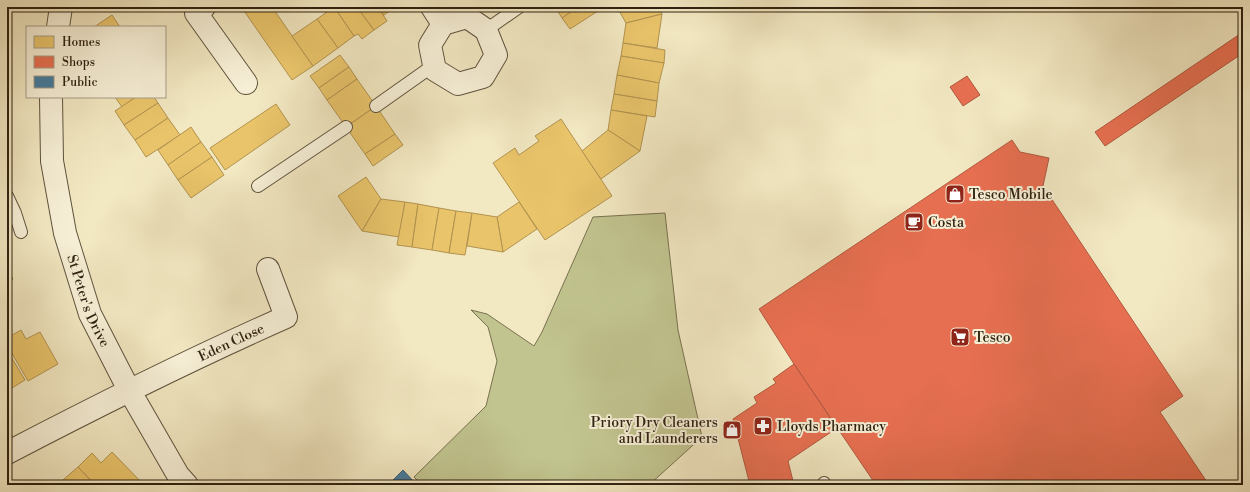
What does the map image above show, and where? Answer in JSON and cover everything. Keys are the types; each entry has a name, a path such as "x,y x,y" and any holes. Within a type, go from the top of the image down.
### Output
{"street":[{"path":"58,26 61,7"},
{"path":"204,7 196,13 246,83"},
{"path":"437,15 467,17 486,30 496,56 483,77 458,84 436,70 430,45 437,15"},
{"name":"St Peter's Drive","path":"51,98 52,161 65,233 90,314 129,390 178,475 187,485"},
{"name":"Eden Close","path":"129,390 218,347 286,317 268,269"},
{"path":"7,452 129,390"}],"lane":[{"path":"486,30 519,7"},
{"path":"376,106 434,65"},
{"path":"258,186 346,127"},
{"path":"7,196 15,213 21,232"}],"green space":[{"path":"665,213 678,330 702,437 649,485 422,485 414,477 486,406 497,361 488,327 471,310 487,314 534,346 542,332 593,217"}],"building: Homes":[{"path":"272,7 313,66 292,80 242,8"},
{"path":"334,7 357,7 374,30 362,39 358,34 354,36"},
{"path":"334,7 354,36 338,48 317,19"},
{"path":"357,7 378,7 387,21 374,30"},
{"path":"378,7 395,7 384,15"},
{"path":"555,7 578,7 562,18"},
{"path":"578,7 600,7 601,9 570,29 562,18"},
{"path":"617,7 658,7 662,14 626,23"},
{"path":"662,14 657,48 623,43 626,23"},
{"path":"112,15 119,26 96,26"},
{"path":"317,19 338,48 313,66 292,36"},
{"path":"623,43 665,50 664,63 621,56"},
{"path":"340,55 349,67 319,88 310,76"},
{"path":"621,56 664,63 659,83 617,75"},
{"path":"349,67 357,79 327,100 319,88"},
{"path":"617,75 659,83 657,101 614,94"},
{"path":"357,79 376,106 346,127 327,100"},
{"path":"614,94 657,101 655,117 611,110"},
{"path":"116,98 135,98 122,107"},
{"path":"134,98 155,98 158,103 124,125 115,111"},
{"path":"158,103 168,118 135,140 124,125"},
{"path":"276,104 290,125 225,170 210,148"},
{"path":"376,106 395,134 365,154 346,127"},
{"path":"611,110 647,116 640,151 608,130"},
{"path":"168,118 180,135 146,157 135,140"},
{"path":"561,119 612,196 545,240 493,163 515,148 519,155 539,141 535,136"},
{"path":"191,127 201,142 168,165 158,150"},
{"path":"608,130 640,151 601,179 582,151"},
{"path":"395,134 403,145 373,166 365,154"},
{"path":"201,142 212,157 178,180 168,165"},
{"path":"212,157 224,175 191,198 178,180"},
{"path":"366,177 381,199 362,231 338,196"},
{"path":"381,199 405,202 399,237 362,231"},
{"path":"405,202 418,204 412,247 397,245"},
{"path":"519,202 537,229 503,252 497,217"},
{"path":"418,204 439,208 432,250 412,247"},
{"path":"439,208 456,211 449,253 432,250"},
{"path":"456,211 472,213 465,255 449,253"},
{"path":"472,213 497,217 503,252 467,246"},
{"path":"7,270 13,279 7,282"},
{"path":"21,330 26,339 40,332 58,364 28,381 7,345 7,338"},
{"path":"7,350 25,380 7,391"},
{"path":"112,452 143,484 142,485 95,485 78,467 92,453 101,463"},
{"path":"78,467 95,485 67,485 63,480"}],"building: Shops":[{"path":"1243,32 1243,53 1105,146 1095,132"},
{"path":"967,76 980,95 963,106 950,87"},
{"name":"Tesco","path":"1012,140 1020,152 1049,158 1043,186 1183,396 1160,412 1209,485 876,485 794,364 759,309"},
{"path":"794,364 837,428 788,461 794,485 750,485 733,419 757,403 754,397 776,383 773,379"}],"building: Public":[{"path":"403,470 417,485 388,485"}],"place":[{"name":"Tesco Mobile","path":"955,194"},
{"name":"Costa","path":"914,222"},
{"name":"Tesco","path":"960,337"},
{"name":"Lloyds Pharmacy","path":"763,426"},
{"name":"Priory Dry Cleaners and Launderers","path":"732,430"}]}
